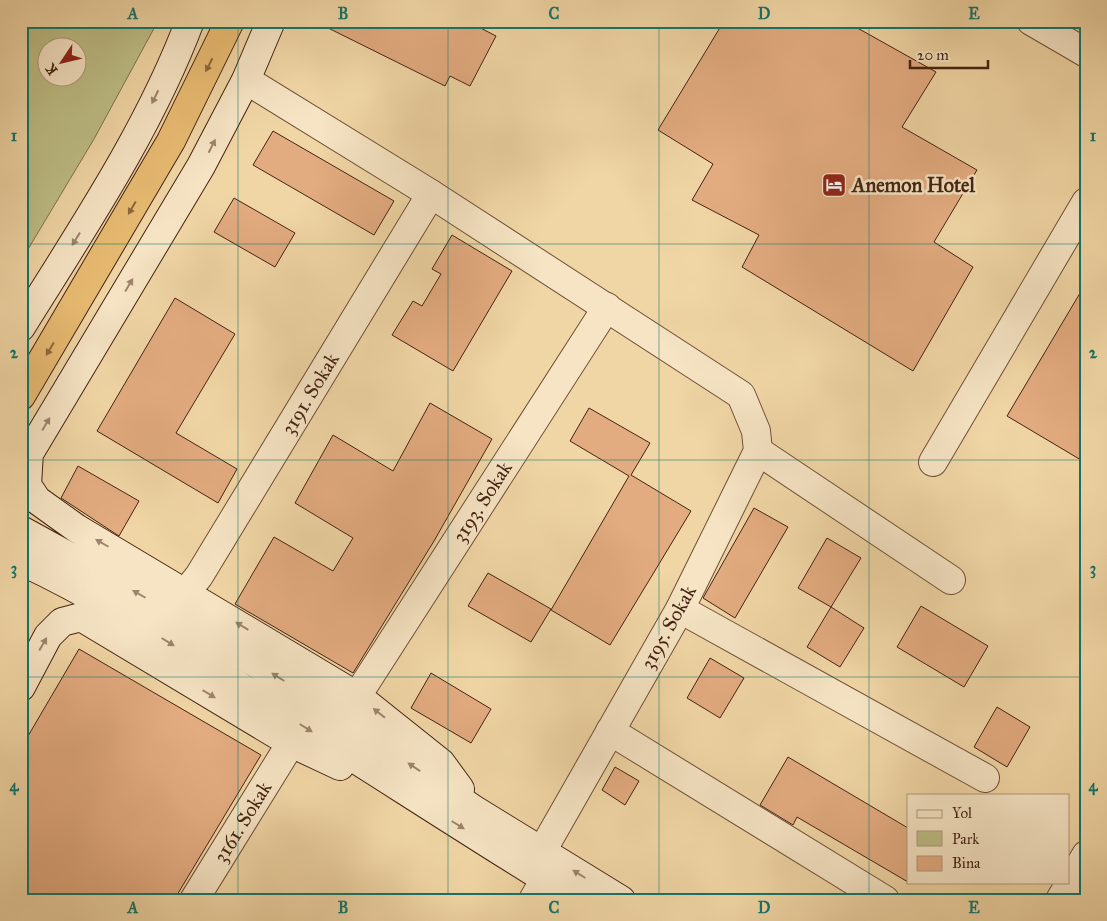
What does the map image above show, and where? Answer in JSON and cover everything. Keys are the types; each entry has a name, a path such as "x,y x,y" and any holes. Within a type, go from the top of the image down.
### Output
{"highway":[{"path":"21,396 171,141 230,21"}],"street":[{"path":"21,326 90,216 139,130 181,44 190,21"},
{"path":"271,21 246,80 202,166 25,459 27,484 37,500 76,528 186,592 357,696 441,763 473,809"},
{"path":"1031,21 1086,53"},
{"path":"246,80 431,194 741,395 756,431 758,451 951,580"},
{"name":"3191. Sokak","path":"186,592 199,576 431,194"},
{"path":"933,462 1086,202"},
{"name":"3193. Sokak","path":"357,696 607,307"},
{"name":"3195. Sokak","path":"542,851 680,608 758,451"},
{"path":"21,530 60,550 257,664 347,721 473,809 621,900"},
{"path":"21,562 50,575 157,635 330,742 429,808 539,889 579,900"},
{"path":"680,608 985,778"},
{"path":"21,687 48,636 62,622 81,617 291,743 429,808"},
{"path":"610,731 885,900"},
{"name":"3161. Sokak","path":"194,900 291,743"},
{"path":"1070,883 1086,855"},
{"path":"1060,900 1069,884"}],"green space":[{"path":"21,21 158,21 94,139 21,261"}],"building":[{"path":"314,21 467,21 496,36 470,86 450,76 445,86"},
{"name":"Anemon Hotel","path":"724,21 845,21 936,72 902,127 977,170 934,242 973,267 913,371 742,267 759,235 692,200 713,164 658,130"},
{"path":"273,131 394,201 374,235 253,165"},
{"path":"234,198 295,233 275,267 214,232"},
{"path":"452,235 512,271 453,371 392,335 413,301 422,306 441,274 432,269"},
{"path":"1086,283 1086,463 1007,416"},
{"path":"175,298 235,334 176,433 237,469 218,503 97,431"},
{"path":"430,403 492,439 434,541 353,673 235,604 274,537 333,571 353,538 295,503 333,435 393,471"},
{"path":"589,408 650,443 631,475 691,511 610,645 551,610 629,476 570,441"},
{"path":"78,466 139,501 119,536 61,498"},
{"path":"754,508 788,527 735,618 703,598"},
{"path":"827,538 861,558 831,607 798,588"},
{"path":"488,573 551,609 531,642 468,606"},
{"path":"921,606 988,646 964,687 897,647"},
{"path":"831,607 864,628 840,667 807,647"},
{"path":"79,649 261,755 174,900 21,900 21,748"},
{"path":"710,658 744,678 720,718 687,698"},
{"path":"431,673 491,709 471,743 411,708"},
{"path":"997,707 1030,727 1007,767 974,747"},
{"path":"788,757 907,827 907,881 797,817 793,825 760,805"},
{"path":"615,767 639,781 625,805 602,790"}],"tram line":[{"path":"1076,900 1086,883"}],"place":[{"name":"Anemon Hotel","path":"834,185"}]}
